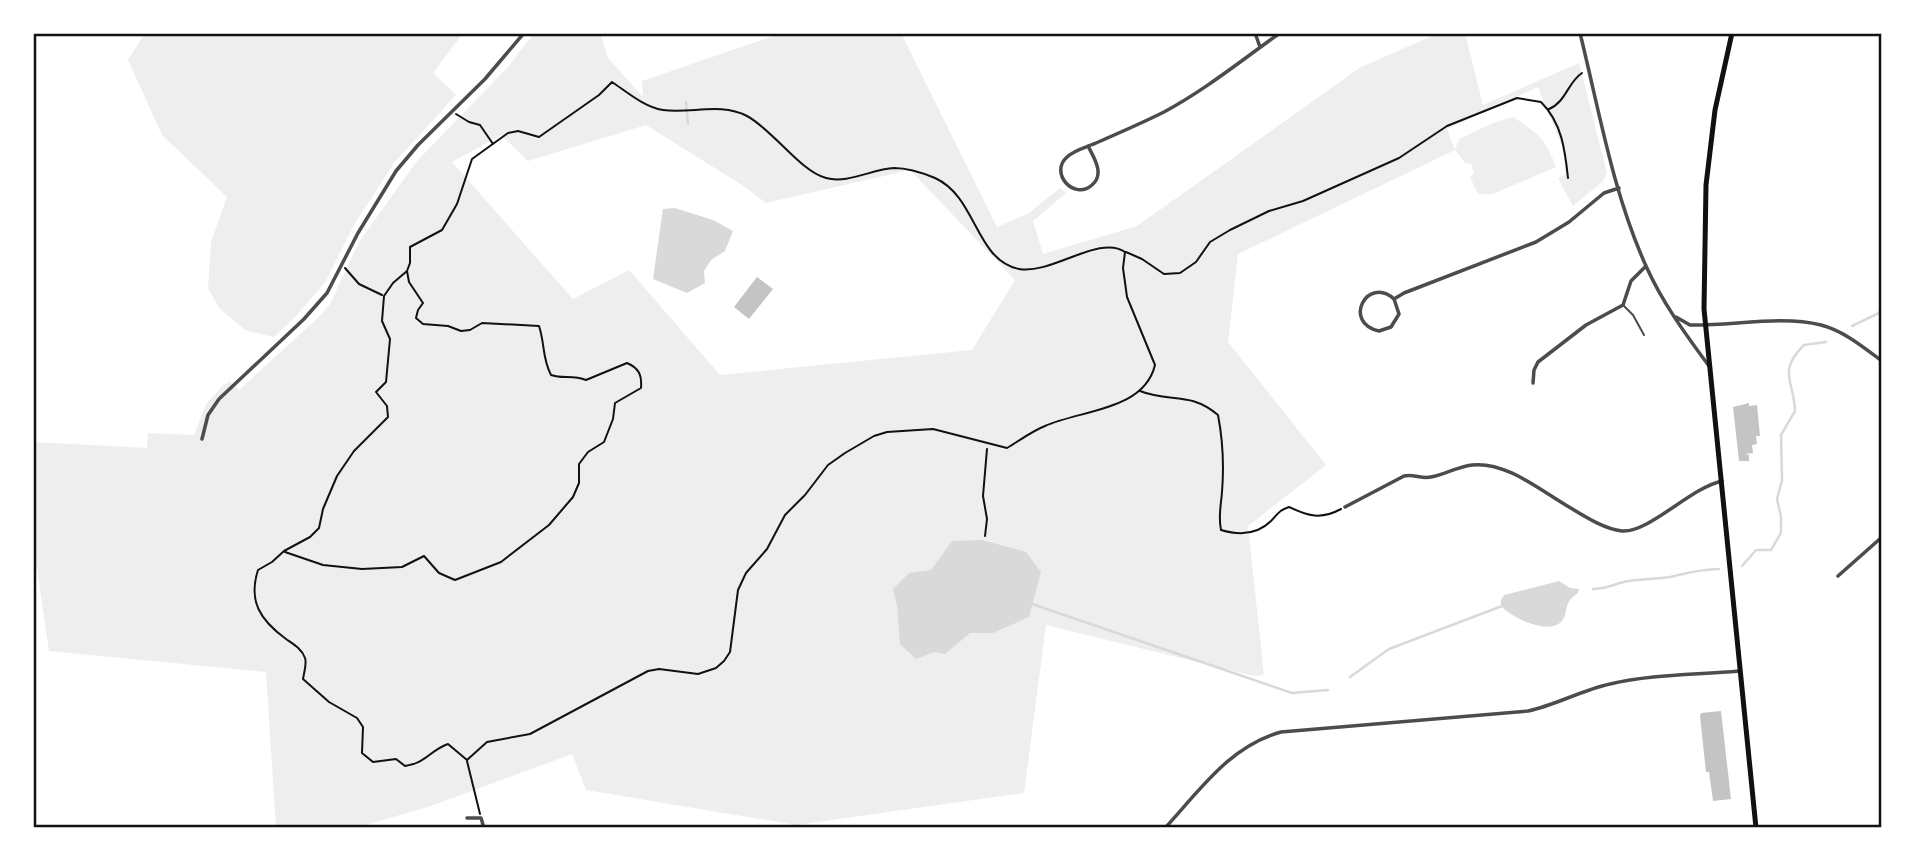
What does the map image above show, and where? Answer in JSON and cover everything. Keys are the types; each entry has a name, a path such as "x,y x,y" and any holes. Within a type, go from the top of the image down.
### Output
{"main road":[{"path":"1732,33 1715,110 1706,185 1703,259 1705,325 1756,828"}],"street":[{"path":"202,439 208,415 219,398 310,314 327,293 358,233 396,171 418,145 485,79 524,33"},
{"path":"1255,33 1261,47"},
{"path":"1088,146 1098,165 1097,177 1090,187 1074,189 1064,182 1061,174 1061,166 1068,156 1088,146 1173,107 1280,33"},
{"path":"1580,33 1619,188 1646,266 1672,313 1709,366"},
{"path":"1394,299 1536,242 1569,222 1604,193 1619,188"},
{"path":"1533,383 1538,362 1586,325 1623,305 1631,281 1646,266"},
{"path":"1383,293 1394,299 1399,314 1391,327 1379,331 1365,324 1360,312 1367,297 1383,293"},
{"path":"1672,313 1686,324 1796,322 1822,326 1853,340 1882,361"},
{"path":"1346,507 1404,476 1414,474 1427,477 1462,467 1489,465 1507,471 1606,526 1630,531 1646,524 1699,489 1722,481"},
{"path":"1838,576 1882,537"},
{"path":"1165,828 1238,752 1258,740 1281,732 1515,712 1552,705 1595,688 1620,682 1742,671"},
{"path":"467,818 481,818 484,828"}],"lane":[{"path":"1623,305 1633,315 1644,335"}],"path":[{"path":"1548,109 1559,104 1578,75 1589,70"},
{"path":"481,818 467,760 448,744 436,748 419,764 405,766 396,759 373,762 366,759 362,753 363,727 357,718 329,702 303,679 306,660 300,650 275,631 255,606 253,593 258,570 284,551 310,537 318,528 337,476 354,451 388,417 387,406 376,392 386,382 390,339 382,321 384,296 393,283 407,271 410,247 442,230 457,204 472,159 508,133 518,131 539,137 599,95 612,82 652,106 682,111 708,108 731,110 746,116 766,130 813,173 828,179 892,168 907,169 935,178 953,189 965,204 983,240 994,255 1010,266 1030,269 1102,247 1118,247 1164,274 1180,273 1196,262 1210,242 1230,230 1269,211 1303,201 1399,158 1447,126 1517,98 1541,102 1548,109 1562,137 1568,178"},
{"path":"453,111 468,122 480,125 493,144"},
{"path":"467,760 487,742 530,734 648,671 659,669 698,674 716,668 730,652 738,590 746,573 767,549 785,515 805,495 828,465 874,436 887,432 933,429 1007,448 1045,426 1109,406 1139,391 1152,375 1154,365 1127,297 1123,268 1125,252"},
{"path":"342,265 359,284 384,296"},
{"path":"284,551 323,565 362,569 402,568 425,556 439,573 455,580 500,562 549,525 573,497 579,483 579,464 588,452 604,442 613,419 615,403 641,388 642,377 636,367 627,363 586,380 574,375 551,375 543,359 544,347 539,326 482,323 470,330 461,331 448,326 423,324 416,318 423,303 409,282 407,271"},
{"path":"1139,391 1150,395 1191,399 1219,415 1223,437 1222,494 1218,515 1221,530 1237,535 1258,530 1271,521 1278,511 1289,507 1310,517 1335,513 1346,507"},
{"path":"985,536 987,519 983,496 988,449"}],"shaded area":[{"path":"145,33 463,33 433,73 456,95 394,163 354,225 326,281 274,337 245,330 219,308 208,288 211,242 227,197 162,135 128,60"},
{"path":"534,33 600,33 608,58 643,97 642,81 782,33 901,33 997,227 1029,213 1060,188 1066,193 1033,221 1043,254 1137,226 1361,67 1439,33 1465,33 1483,105 1579,63 1607,173 1603,181 1573,206 1558,178 1565,175 1566,156 1538,87 1447,129 1455,150 1238,254 1228,342 1326,465 1248,526 1264,675 1254,676 1046,625 1024,793 796,825 586,790 572,754 431,806 355,828 276,828 266,672 49,651 33,541 33,442 147,448 148,433 194,435 206,404 228,380 239,390 320,316 330,304 359,242 417,161 508,67","holes":["646,125 766,203 910,170 1015,280 972,350 720,375 629,270 573,299 452,162 501,135 528,161"]},
{"path":"1513,117 1540,138 1556,167 1493,194 1478,194 1470,177 1474,173 1471,164 1465,163 1455,150 1459,139"},
{"path":"675,208 713,220 733,231 725,251 711,260 704,271 705,283 687,293 653,279 663,209"},
{"path":"982,540 1026,552 1041,572 1029,617 993,633 970,633 945,654 934,652 916,659 900,644 893,589 909,573 931,570 952,541"},
{"path":"1559,581 1570,588 1579,589 1568,602 1564,619 1556,625 1549,627 1531,624 1513,616 1501,606 1504,595"}],"building":[{"path":"757,277 773,289 749,319 734,307"},
{"path":"1749,403 1749,406 1757,405 1760,436 1756,436 1757,444 1752,445 1753,453 1745,454 1749,455 1749,461 1739,461 1733,407"},
{"path":"1721,711 1731,799 1713,801 1709,772 1706,772 1700,716 1701,713"}],"waterway":[{"path":"686,102 688,124"},
{"path":"1852,326 1879,313 1882,304"},
{"path":"1742,566 1756,550 1771,550 1781,533 1777,499 1782,480 1781,435 1795,411 1789,376 1791,362 1804,345 1826,342"},
{"path":"1593,589 1632,580 1719,569"},
{"path":"1032,604 1292,693 1328,690"},
{"path":"1350,677 1389,649 1502,606"}]}
